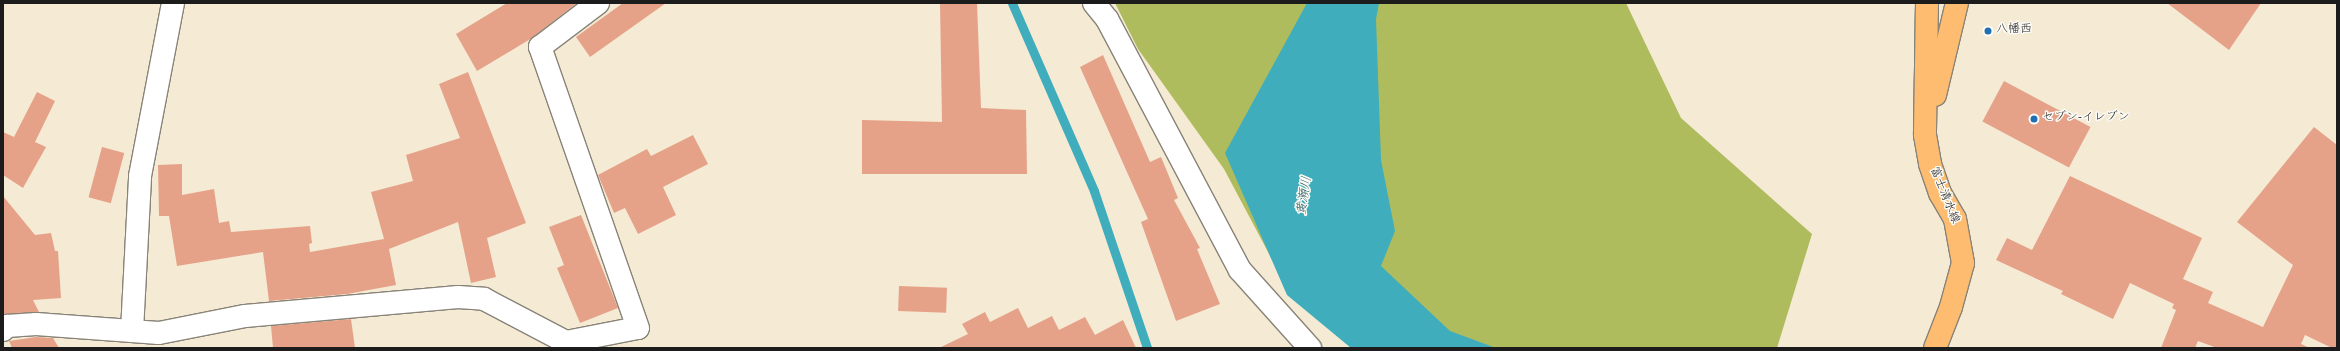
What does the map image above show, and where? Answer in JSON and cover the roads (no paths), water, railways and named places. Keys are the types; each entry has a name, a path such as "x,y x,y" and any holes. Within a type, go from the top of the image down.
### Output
{"main road":[{"name":"富士清水線","path":"1927,3 1925,135 1930,164 1940,193 1955,219 1963,263 1951,307 1935,348"},
{"name":"富士清水線","path":"1925,135 1957,3"}],"street":[{"path":"132,331 140,176 173,3"},
{"path":"3,330 7,326 36,324 159,333 246,316 458,297 484,299 566,345 638,328 540,47 598,3"},
{"path":"1094,3 1107,19 1240,270 1310,348"}],"water":[{"name":"黄瀬川","path":"1307,3 1379,3 1376,19 1381,160 1395,231 1381,266 1450,331 1496,348 1351,348 1287,295 1225,153"}],"waterway":[{"path":"1012,3 1094,191 1147,348"}],"place":[{"name":"八幡西","path":"1988,31"},
{"name":"セブン-イレブン","path":"2034,119"}]}
